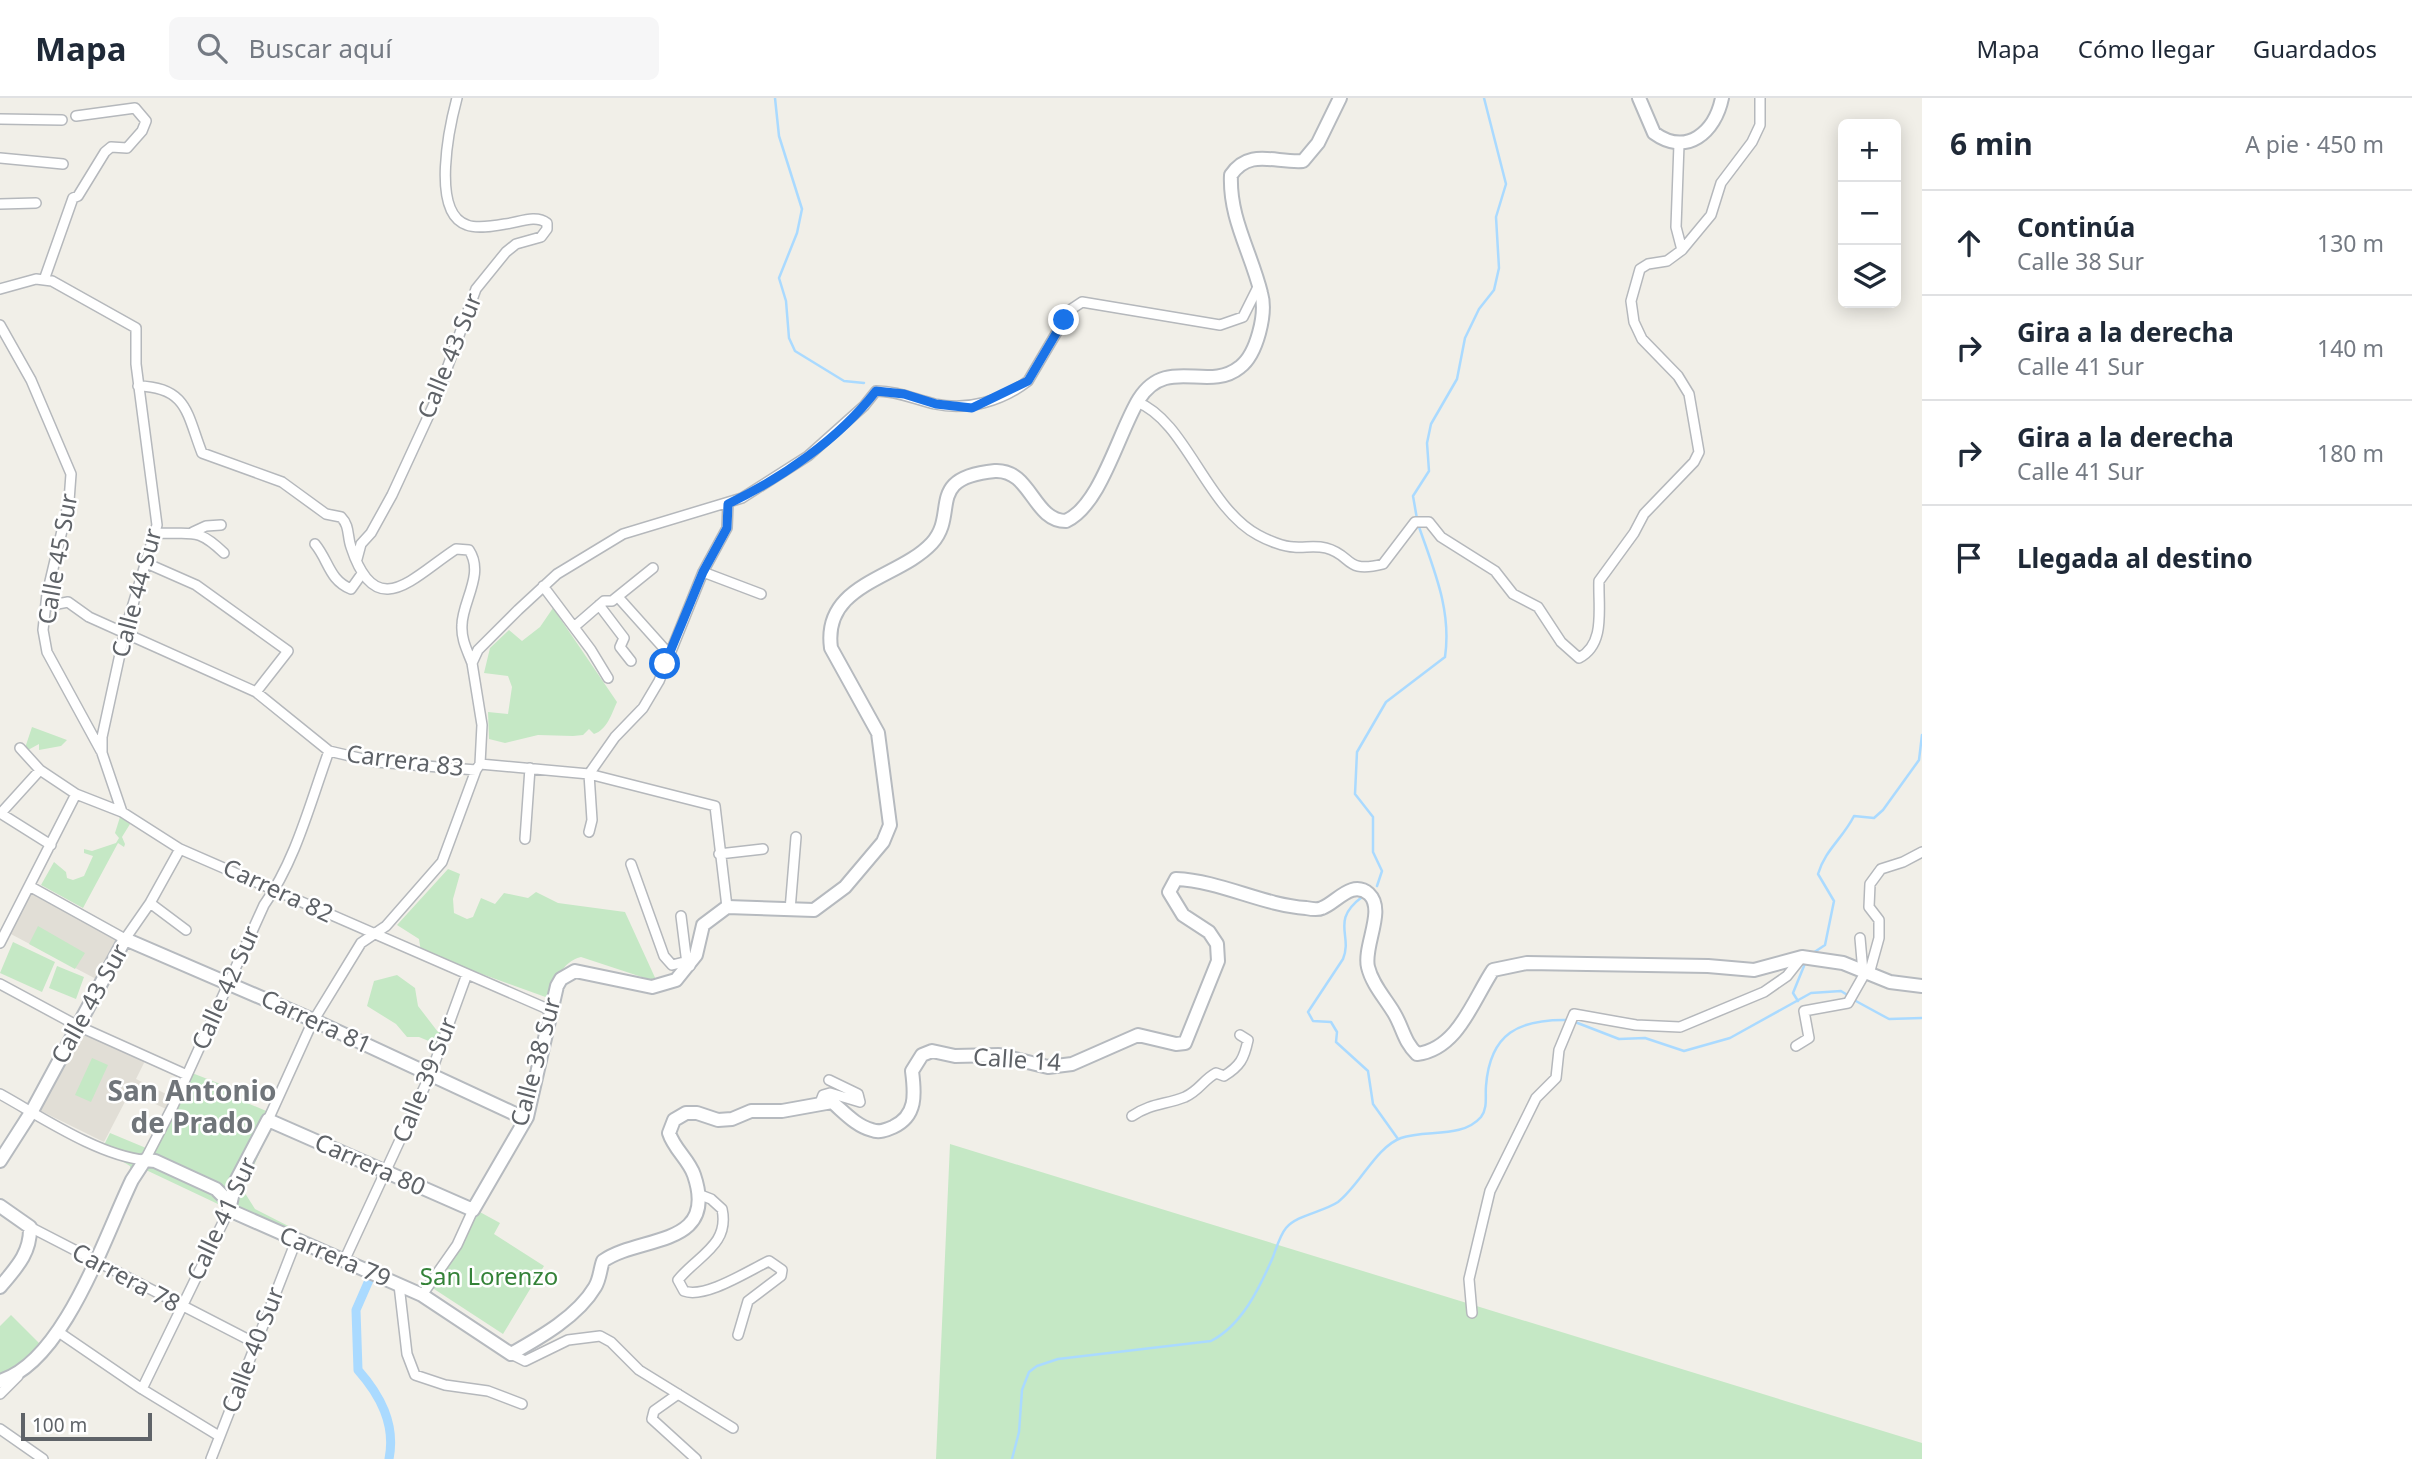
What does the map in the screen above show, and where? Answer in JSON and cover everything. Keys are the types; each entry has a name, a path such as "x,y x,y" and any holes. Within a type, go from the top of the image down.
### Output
{"street":[{"name":"Calle 43 Sur","path":"357,559 361,544 371,533 392,495 434,404 476,289 506,252 516,244 541,237 547,229 547,223 536,219 480,226 468,226 458,220 446,185 450,125 457,98"},
{"path":"689,965 703,925 727,907 747,905 814,910 845,887 883,842 891,818 878,733 831,648 830,637 836,614 849,596 872,579 930,545 937,534 947,494 961,481 993,472 1010,474 1021,480 1037,503 1050,514 1062,522 1071,519 1092,494 1137,402 1154,380 1173,375 1220,376 1239,368 1251,353 1263,303 1234,218 1231,175 1244,160 1256,157 1283,163 1303,161 1318,143 1340,98"},
{"path":"1639,98 1654,133 1679,144 1700,138 1710,128 1722,98"},
{"path":"1137,402 1156,412 1222,504 1237,521 1259,536 1292,548 1315,545 1330,549 1352,566 1368,567 1383,564 1415,522 1429,522 1441,537 1494,571 1513,594 1538,607 1561,642 1579,658 1591,652 1595,646 1599,581 1603,573 1634,533 1644,514 1694,462 1699,452 1689,394 1678,376 1642,339 1634,322 1631,301 1640,270 1647,264 1667,261 1682,250 1711,215 1721,183 1752,142 1760,125 1760,98"},
{"path":"0,289 44,280 73,198 78,196 105,152 111,148 127,148 142,131 146,121 137,108 76,116"},
{"path":"0,119 62,120"},
{"path":"1679,144 1676,227 1682,250"},
{"path":"0,158 62,164"},
{"path":"0,204 36,203"},
{"name":"Calle 44 Sur","path":"44,280 60,284 136,328 138,386 157,511 156,533 125,631 102,737 102,753 122,812"},
{"path":"472,663 493,634 543,586 580,558 623,534 728,504 808,456 864,406 876,391 904,394 936,404 972,408 1019,388 1028,381 1070,310 1082,302 1220,325 1243,317 1259,285"},
{"name":"Calle 45 Sur","path":"0,325 31,380 71,474 69,501 43,630 47,652 102,753"},
{"path":"138,386 161,386 178,400 191,418 202,453 282,482 326,514 341,517 347,523 350,544 361,575 351,589 330,575 315,544"},
{"path":"589,832 592,820 589,774 610,743 643,708 659,681 703,572 727,528 728,504"},
{"path":"193,532 206,526 221,525"},
{"path":"156,533 204,534 224,553"},
{"name":"Calle 41 Sur","path":"142,1389 229,1206 235,1183 268,1120 313,1020 361,943 375,935 442,862 478,767 482,725 472,663 464,644 461,624 473,580 472,554 466,549 456,549 420,577 394,587 379,587 361,575"},
{"path":"146,563 196,586 288,651 256,692"},
{"path":"573,628 599,605 618,597 653,568"},
{"path":"703,572 761,594"},
{"path":"543,586 608,678"},
{"path":"618,597 669,654"},
{"name":"Carrera 83","path":"47,606 68,602 89,617 256,692 330,751 376,762 530,768 589,774 715,806 719,854"},
{"path":"599,605 624,638 621,647 631,662"},
{"name":"Carrera 82","path":"20,748 40,770 76,794 122,812 180,849 276,888 375,935 550,1010"},
{"name":"Calle 42 Sur","path":"0,1388 18,1376 60,1333 187,1075 264,905 276,888 301,831 330,751"},
{"path":"525,839 530,768"},
{"path":"40,770 0,813 51,845"},
{"path":"0,943 31,887 76,794"},
{"path":"790,910 796,837"},
{"name":"Calle 43 Sur","path":"0,1161 4,1147 32,1111 125,939 150,903 180,849"},
{"path":"727,907 719,854 763,849"},
{"path":"1796,1046 1809,1038 1804,1010 1851,1000 1866,973 1879,938 1880,920 1869,907 1870,884 1881,869 1922,852"},
{"path":"631,864 664,956 672,965 684,962 689,965"},
{"name":"Calle 14","path":"820,1103 832,1102 858,1124 881,1132 895,1126 912,1110 915,1096 912,1071 917,1060 932,1051 956,1056 999,1055 1048,1067 1072,1064 1138,1035 1176,1044 1185,1043 1218,961 1217,944 1209,932 1183,915 1169,892 1176,879 1196,880 1293,907 1321,909 1346,892 1360,889 1369,894 1375,903 1367,965 1378,989 1395,1015 1406,1044 1417,1054 1432,1052 1452,1035 1464,1020 1493,970 1527,963 1708,966 1754,971 1802,957"},
{"name":"Carrera 81","path":"31,887 125,939 313,1020 526,1119"},
{"path":"150,903 186,930"},
{"path":"681,916 689,965"},
{"path":"1860,938 1866,973"},
{"path":"1472,1313 1469,1279 1490,1191 1536,1098 1556,1078 1559,1050 1573,1015 1662,1028 1680,1027 1765,992 1787,976 1802,957 1843,963 1891,982 1922,986"},
{"name":"Calle 38 Sur","path":"422,1295 457,1245 473,1210 526,1119 541,1065 550,1010 561,979 575,971 652,987 676,980 689,965"},
{"name":"Calle 39 Sur","path":"344,1261 387,1174 430,1075 467,974"},
{"path":"0,984 78,1026 187,1075"},
{"path":"1132,1116 1145,1107 1184,1097 1202,1088 1216,1073 1224,1076 1232,1071 1243,1062 1248,1040 1240,1035"},
{"path":"511,1354 567,1318 588,1299 598,1283 603,1261 612,1254 656,1242 685,1229 694,1219 698,1194 692,1170 672,1142 669,1133 674,1119 686,1113 698,1113 718,1120 732,1119 751,1111 782,1111 820,1103 823,1095 830,1093 860,1102 858,1094 829,1080"},
{"name":"Carrera 79","path":"0,1094 102,1147 126,1157 155,1161 216,1189 229,1206 296,1241 422,1295 511,1354"},
{"name":"Carrera 80","path":"268,1120 473,1210"},
{"path":"216,1189 235,1183"},
{"path":"698,1194 711,1199 722,1209 724,1230 718,1242 678,1280 684,1292 694,1295 710,1290 769,1261 782,1270 782,1276 748,1301 738,1335"},
{"name":"Carrera 78","path":"0,1206 30,1227 180,1307 255,1343"},
{"path":"0,1287 26,1253 30,1227"},
{"name":"Calle 40 Sur","path":"211,1459 296,1241"},
{"path":"398,1285 407,1354 415,1375 429,1382 488,1391 522,1404"},
{"path":"60,1333 142,1389 219,1436"},
{"path":"511,1354 525,1361 568,1340 600,1336 611,1342 639,1370 733,1428"},
{"path":"678,1394 654,1411 652,1419 696,1459"},
{"path":"0,1429 43,1459"}],"shaded area":[{"path":"31,887 119,938 98,980 7,932"},
{"path":"79,1030 147,1057 136,1079 172,1097 166,1109 130,1092 104,1142 37,1109"}],"green space":[{"path":"553,608 617,702 611,716 606,725 594,734 589,729 583,735 538,735 505,743 489,739 488,712 508,714 512,687 508,676 484,673 490,648 509,630 522,641 540,627"},
{"path":"32,727 67,740 61,746 39,750 39,744 28,750 25,748"},
{"path":"120,817 130,824 122,837 124,847 118,843 83,908 41,885 54,862 66,872 67,878 73,880 84,876 93,856 84,853 84,849 92,851 116,843 119,838 115,833"},
{"path":"448,869 460,874 453,899 454,913 467,919 473,917 481,898 495,904 504,893 528,898 536,892 558,903 625,912 657,982 581,957 564,968 557,979 551,999 421,952 419,939 397,925"},
{"path":"38,926 85,953 75,969 29,944"},
{"path":"13,942 55,962 42,992 0,973"},
{"path":"57,966 84,977 76,999 49,988"},
{"path":"397,975 415,988 418,1006 438,1032 445,1030 443,1040 436,1044 419,1037 407,1037 396,1024 367,1006 374,981"},
{"path":"92,1058 108,1065 91,1102 75,1095"},
{"path":"192,1073 228,1087 226,1094 271,1113 271,1127 243,1190 255,1209 300,1232 296,1241 146,1170 141,1178 131,1173 130,1166 102,1149 110,1133 146,1148 183,1077"},
{"path":"950,1144 1922,1443 1922,1459 936,1459"},
{"name":"San Lorenzo","path":"478,1211 500,1223 494,1234 544,1266 503,1334 431,1287"},
{"path":"11,1315 42,1346 15,1372 0,1376 0,1326"}],"waterway":[{"path":"775,98 779,136 802,209 797,233 779,278 786,301 789,338 795,351 844,381 864,383"},
{"path":"1417,519 1413,496 1429,471 1427,443 1431,424 1457,379 1465,338 1479,309 1494,290 1499,268 1496,217 1506,184 1484,98"},
{"path":"1377,886 1382,871 1373,852 1373,817 1355,794 1357,752 1386,702 1445,657 1446,622 1443,605 1418,524"},
{"path":"1813,953 1825,945 1834,901 1818,874 1821,866 1854,816 1874,818 1883,810 1919,760 1922,735"},
{"path":"1362,897 1347,913 1343,959 1308,1012 1313,1021 1331,1022 1337,1032 1336,1042 1368,1071 1373,1104 1398,1139"},
{"path":"1798,1001 1793,993 1806,961"},
{"path":"1575,1022 1619,1039 1645,1038 1684,1051 1730,1038 1811,993 1841,991 1849,996"},
{"path":"1854,1000 1889,1019 1922,1018"},
{"path":"1012,1459 1019,1432 1022,1390 1029,1372 1037,1366 1058,1359 1211,1341 1222,1334 1241,1316 1248,1305 1286,1228 1303,1217 1338,1202 1392,1143 1411,1135 1454,1131 1473,1124 1485,1110 1489,1068 1501,1042 1522,1026 1535,1022 1568,1020"},
{"path":"370,1278 356,1310 358,1370 379,1400 388,1422 391,1446 389,1459"}],"district":[{"name":"San Antonio de Prado","path":"192,1107"}],"route":[{"path":"665,664 688,615 703,572 727,528 730,516 728,504 808,456 864,406 876,391 890,391 936,404 972,408 1019,388 1028,381 1064,320"}]}
